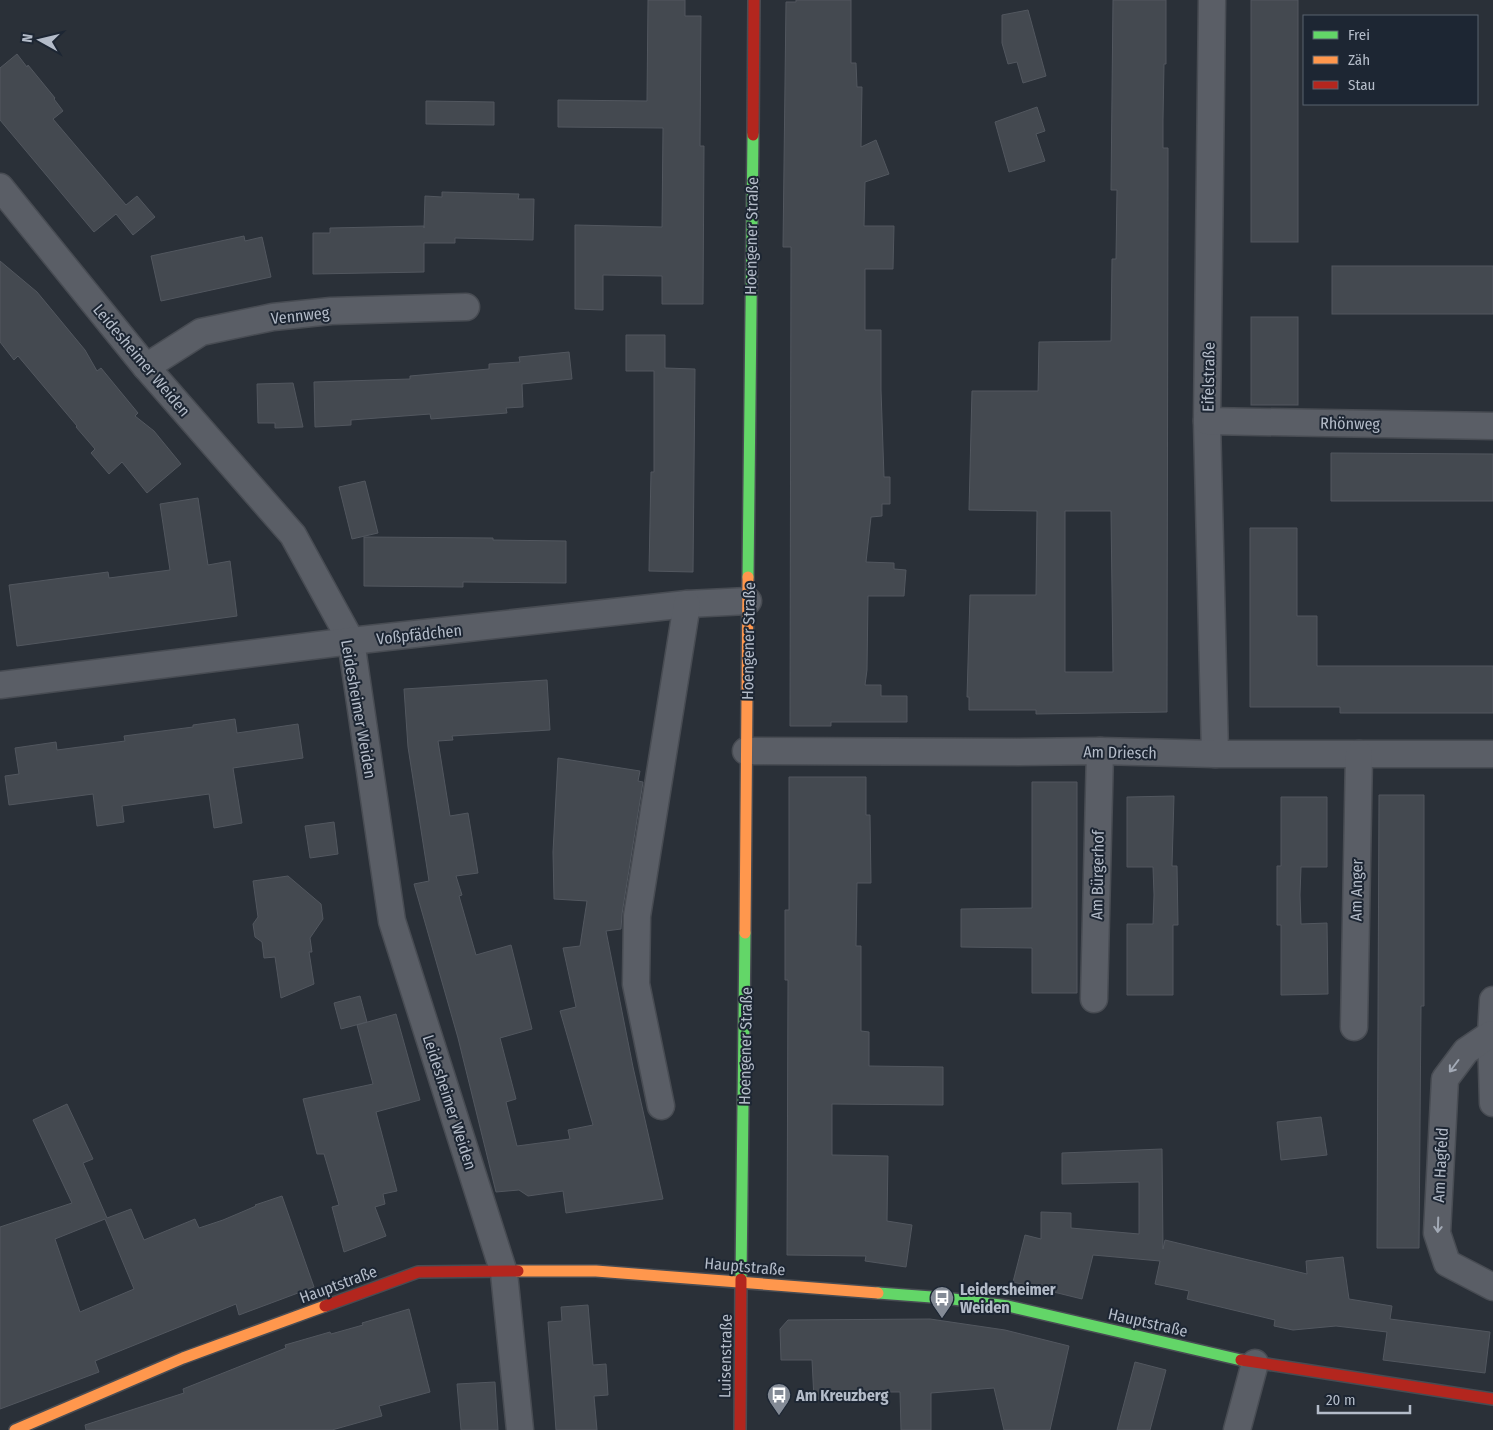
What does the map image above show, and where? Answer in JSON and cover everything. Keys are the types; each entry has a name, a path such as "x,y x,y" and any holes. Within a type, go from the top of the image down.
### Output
{"street":[{"name":"Hoengener Straße","path":"742,1282 754,0"},
{"name":"Eifelstraße","path":"1212,0 1207,421 1215,754"},
{"name":"Leidesheimer Weiden","path":"0,187 146,367 293,535 350,641 392,921 504,1272"},
{"name":"Vennweg","path":"146,367 201,332 273,317 331,311 466,307"},
{"name":"Rhönweg","path":"1207,421 1493,426"},
{"name":"Voßpfädchen","path":"0,685 350,641 687,604 748,601"},
{"path":"661,1106 636,984 637,916 687,604"},
{"name":"Am Driesch","path":"746,751 1493,754"},
{"name":"Am Bürgerhof","path":"1094,998 1100,751"},
{"name":"Am Anger","path":"1354,1026 1359,754"},
{"path":"1493,1000 1490,1034 1493,1103"},
{"name":"Am Hagfeld","path":"1490,1034 1466,1050 1445,1079 1437,1233 1447,1263 1493,1286"},
{"name":"Hauptstraße","path":"14,1430 183,1358 418,1272 596,1271 936,1297 1008,1306 1255,1363 1493,1400"},
{"path":"504,1272 520,1430"},
{"name":"Luisenstraße","path":"740,1430 742,1282"},
{"path":"1237,1430 1255,1363"}],"building":[{"path":"648,0 685,0 685,16 701,16 700,146 704,146 703,304 662,304 662,276 603,275 603,310 575,309 575,225 662,227 663,128 558,127 558,100 647,101"},
{"path":"796,0 851,0 851,63 856,63 857,87 862,87 861,147 876,140 889,174 865,182 864,226 894,226 893,269 865,269 865,330 881,330 884,477 890,477 890,504 882,504 882,516 871,517 866,562 894,563 894,569 906,570 904,596 868,596 865,685 881,685 881,696 907,696 907,722 831,722 831,726 790,726 791,247 783,247 786,2 796,2"},
{"path":"1113,0 1166,0 1163,148 1168,148 1167,712 1036,714 1036,710 969,710 969,697 967,697 970,595 1036,595 1037,511 969,510 972,391 1038,391 1039,342 1111,341 1112,259 1116,259 1117,190 1111,190","holes":["1065,511 1111,511 1113,672 1065,672"]},
{"path":"1251,0 1298,0 1298,242 1251,242"},
{"path":"1028,10 1046,76 1023,83 1017,62 1008,64 1002,43 1002,15"},
{"path":"17,54 55,98 63,111 53,119 126,205 137,196 155,217 133,235 116,214 94,232 0,120 0,68"},
{"path":"426,101 494,102 494,125 426,124"},
{"path":"1037,107 1045,131 1036,134 1045,161 1009,172 995,122"},
{"path":"442,192 519,194 518,199 534,199 533,240 455,238 455,243 424,243 424,272 313,274 313,233 330,233 330,228 424,226 424,228 425,196 442,197"},
{"path":"244,236 245,241 262,237 271,277 161,301 151,256"},
{"path":"0,261 37,292 85,350 97,371 101,368 138,413 135,416 154,431 181,464 147,493 122,462 109,474 91,453 95,449 77,426 18,356 14,360 0,342"},
{"path":"1332,266 1493,266 1493,314 1332,314"},
{"path":"1251,317 1298,317 1298,405 1251,405"},
{"path":"626,335 665,335 665,368 695,369 693,572 649,571 651,472 654,472 654,371 626,371"},
{"path":"569,352 572,379 522,384 523,407 506,408 507,413 431,419 430,414 351,420 351,425 315,427 314,382 410,379 410,376 489,369 489,364 520,362 519,357"},
{"path":"293,383 303,427 275,428 275,423 258,423 257,384"},
{"path":"1331,453 1493,454 1493,501 1331,501"},
{"path":"365,481 378,533 352,539 339,487"},
{"path":"198,498 208,565 230,561 237,616 17,646 9,585 108,572 109,578 170,570 160,504"},
{"path":"1250,528 1297,528 1297,616 1317,616 1317,666 1493,666 1493,713 1340,713 1340,707 1250,707"},
{"path":"364,537 493,538 493,540 566,541 566,583 463,582 463,587 364,586"},
{"path":"547,680 550,730 452,736 453,740 438,741 450,816 468,813 478,873 456,876 462,895 459,896 476,955 511,945 532,1029 500,1038 516,1099 506,1102 517,1146 570,1139 568,1130 593,1125 560,1011 576,1007 563,948 580,946 587,901 554,899 553,852 558,758 640,771 638,781 643,782 621,929 606,931 633,1067 663,1199 566,1213 563,1191 528,1196 519,1190 496,1192 458,1038 414,884 429,881 408,747 404,689"},
{"path":"235,719 237,733 298,724 303,758 233,768 242,823 214,828 209,794 122,806 124,822 97,826 93,794 9,805 5,776 19,774 15,748 56,742 57,750 125,741 124,736 193,727 193,725"},
{"path":"789,777 866,777 866,815 870,815 871,883 857,883 856,946 861,946 861,1031 869,1032 869,1066 943,1067 943,1105 832,1104 832,1155 888,1156 887,1221 912,1225 906,1267 865,1261 866,1256 787,1255 788,980 785,980 785,910 789,910"},
{"path":"1032,782 1077,782 1077,993 1032,993 1032,948 961,947 961,909 1032,908"},
{"path":"1379,795 1424,795 1424,1006 1421,1006 1419,1248 1377,1248"},
{"path":"1174,796 1172,866 1177,866 1178,925 1173,925 1173,995 1127,995 1127,924 1153,924 1154,895 1153,867 1127,867 1127,797"},
{"path":"1281,797 1327,797 1327,867 1301,867 1300,895 1301,924 1327,923 1328,994 1281,995 1281,925 1277,925 1277,866 1281,866"},
{"path":"334,822 338,854 310,858 305,826"},
{"path":"288,876 321,904 323,919 310,938 312,952 309,952 314,984 281,998 275,957 264,958 262,942 255,937 253,924 258,917 253,881"},
{"path":"360,996 367,1022 341,1029 334,1003"},
{"path":"396,1014 420,1100 376,1112 397,1191 383,1194 385,1204 375,1207 386,1236 344,1252 332,1207 339,1205 324,1154 317,1154 303,1099 373,1084 357,1025"},
{"path":"67,1104 93,1159 83,1163 107,1218 131,1209 144,1240 195,1219 199,1228 282,1196 314,1287 239,1315 236,1304 95,1361 99,1372 0,1409 0,1227 72,1203 33,1120","holes":["105,1219 134,1289 80,1312 55,1239"]},
{"path":"1321,1117 1327,1155 1281,1160 1277,1122"},
{"path":"1162,1149 1163,1249 1165,1240 1307,1274 1306,1261 1343,1257 1349,1299 1392,1306 1390,1319 1490,1332 1485,1373 1383,1360 1387,1332 1336,1326 1293,1330 1274,1326 1275,1320 1187,1299 1189,1291 1155,1284 1160,1261 1093,1255 1082,1299 1013,1282 1025,1235 1041,1239 1041,1212 1071,1213 1071,1228 1139,1234 1139,1182 1062,1184 1062,1153"},
{"path":"588,1305 593,1365 606,1364 608,1395 594,1396 597,1430 556,1430 548,1322 562,1321 561,1307"},
{"path":"409,1309 430,1392 379,1406 382,1416 332,1430 86,1430 85,1425 184,1393 183,1389 286,1348 285,1345 363,1325 362,1323"},
{"path":"930,1319 1005,1330 1069,1346 1050,1430 1004,1430 994,1388 931,1393 931,1430 901,1430 900,1392 844,1392 844,1399 814,1399 812,1360 781,1360 780,1329 788,1320"},
{"path":"1135,1362 1166,1370 1150,1430 1117,1430"},
{"path":"495,1382 498,1430 461,1430 457,1384"}],"traffic: fast":[{"path":"748,577 753,135"},
{"path":"741,1279 745,933"},
{"path":"878,1293 945,1298 1008,1306 1241,1360"}],"traffic: slow":[{"path":"745,933 748,577"},
{"path":"518,1271 596,1271 878,1293"},
{"path":"15,1430 183,1358 325,1306"}],"traffic: jam":[{"path":"753,135 754,0"},
{"path":"325,1306 418,1272 518,1271"},
{"path":"740,1430 741,1279"},
{"path":"1241,1360 1493,1399"}],"place":[{"name":"Leidersheimer Weiden","path":"942,1319"},
{"name":"Am Kreuzberg","path":"779,1416"}]}
